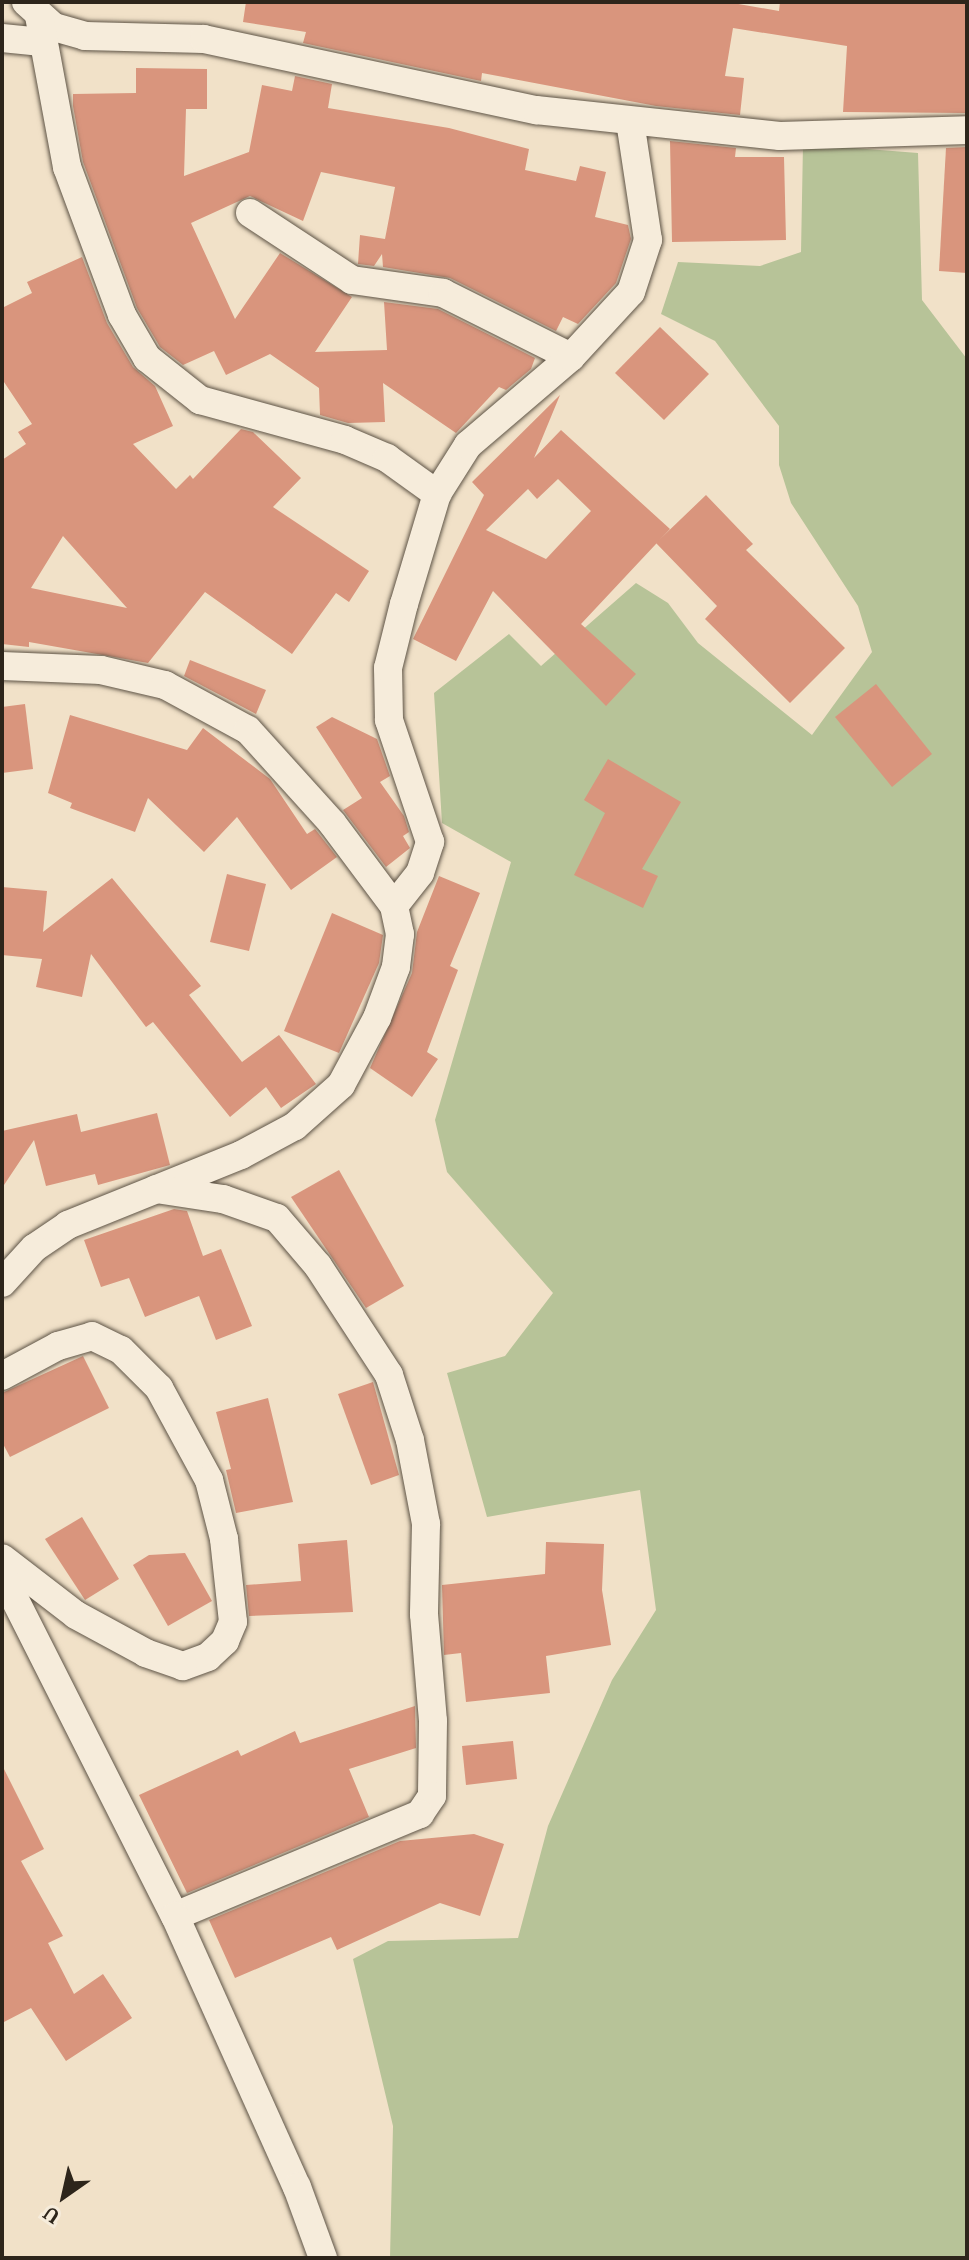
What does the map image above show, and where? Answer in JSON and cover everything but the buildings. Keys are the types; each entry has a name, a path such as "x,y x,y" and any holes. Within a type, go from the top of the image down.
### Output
{"street":[{"path":"36,20 67,167 122,315 147,358 200,400 345,440 387,458 437,494"},
{"path":"2,38 36,20 85,36 204,39 536,110 780,136 967,130"},
{"path":"394,906 420,873 430,842 389,720 388,668 437,494 468,445 609,321 642,267 648,240 630,121"},
{"path":"250,213 352,280 443,293 571,357"},
{"path":"2,666 101,670 165,685 211,706 276,756 394,906 400,934 396,967 377,1018 341,1085 295,1126 241,1155 68,1225 34,1248 2,1283"},
{"path":"154,1189 223,1199 277,1218 318,1266 389,1375 410,1440 426,1524 424,1614 433,1721 432,1796 420,1814 175,1916"},
{"path":"2,1376 58,1346 92,1336 121,1350 159,1388 209,1480 224,1539 233,1622 225,1641 208,1657 183,1666 146,1653 76,1615 2,1558"},
{"path":"2,1574 175,1916 297,2187 323,2258"}],"green space":[{"path":"803,144 918,153 922,300 967,359 967,2258 390,2258 393,2126 353,1959 388,1941 518,1938 548,1826 612,1680 656,1610 640,1490 487,1517 447,1373 505,1356 553,1293 447,1172 435,1120 511,862 442,823 434,693 509,634 541,666 636,583 668,603 698,643 812,735 872,652 858,606 791,503 779,465 779,426 715,341 661,314 678,262 760,266 801,252"}]}
